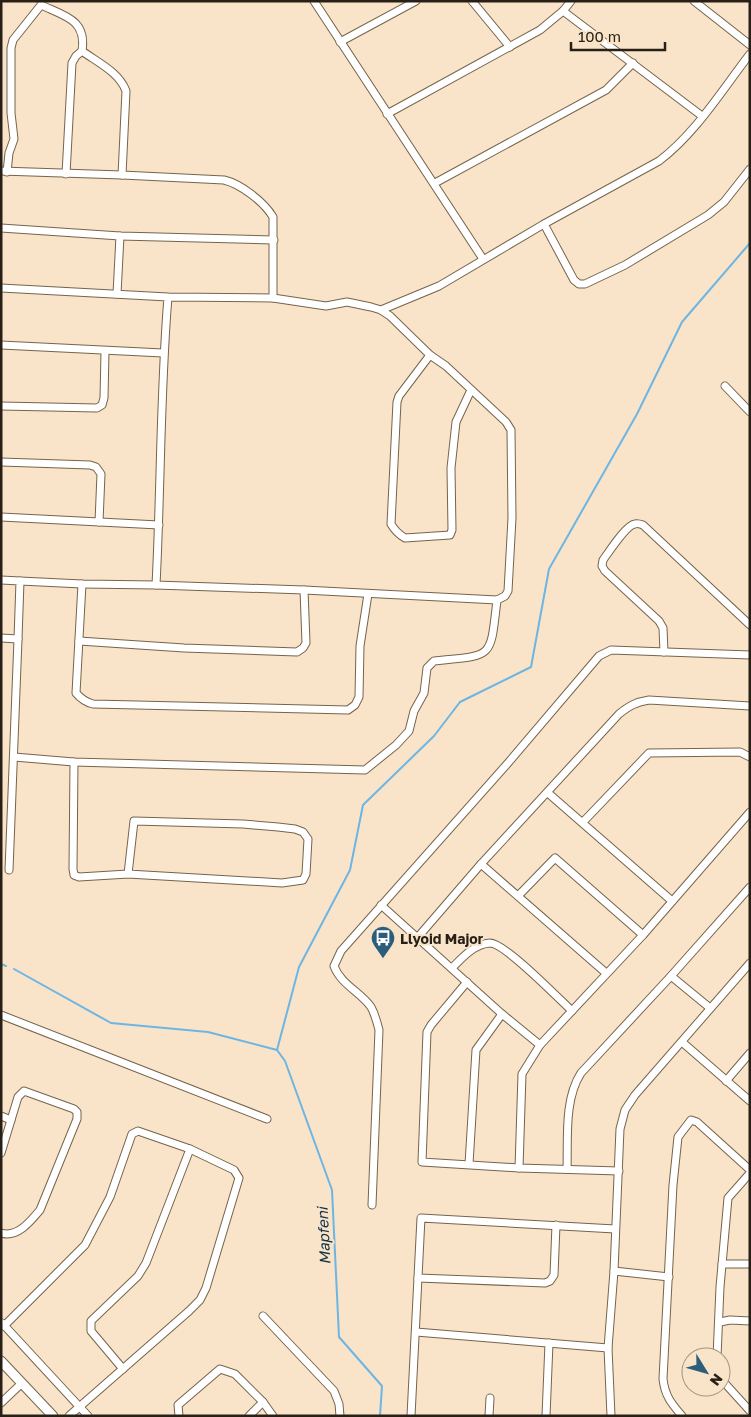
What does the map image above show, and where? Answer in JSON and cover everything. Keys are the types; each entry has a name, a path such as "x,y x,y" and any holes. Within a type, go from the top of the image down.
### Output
{"street":[{"path":"314,1 483,259"},
{"path":"340,42 416,1"},
{"path":"472,1 510,47"},
{"path":"387,114 540,30 572,1"},
{"path":"694,1 750,45"},
{"path":"66,174 72,63 82,51 83,36 74,20 39,3 13,40 11,48 11,113 14,139 4,171 66,174 122,175 224,180 239,184 273,217 273,298"},
{"path":"563,11 702,116"},
{"path":"82,51 118,77 126,91 122,175"},
{"path":"381,310 439,286 544,224 659,161 672,151 702,116 750,54"},
{"path":"435,183 606,90 633,63"},
{"path":"544,224 574,280 580,284 585,284 625,264 708,215 724,202 750,169"},
{"path":"1,228 120,236 274,240"},
{"path":"117,294 120,236"},
{"path":"1,288 168,297 273,298 326,306 347,302 381,310 390,316 430,355 446,366 506,422 511,430 512,518 508,591 505,596 497,600 304,590 1,580"},
{"path":"156,585 163,353 168,297"},
{"path":"1,345 163,353"},
{"path":"1,406 97,408 102,405 104,398 105,351"},
{"path":"430,355 399,396 397,402 391,524 395,531 405,538 450,535 452,530 451,468 456,422 472,390"},
{"path":"725,386 750,412"},
{"path":"1,462 90,465 96,467 101,474 99,522"},
{"path":"1,517 159,525"},
{"path":"664,652 664,638 659,621 605,571 602,566 603,560 614,545 626,530 636,523 642,525 750,625"},
{"path":"9,870 20,581"},
{"path":"82,584 76,693 86,702 348,710 355,705 358,697 360,646 368,594"},
{"path":"80,641 184,648 297,652 306,643 304,590"},
{"path":"14,757 74,762 365,770 396,745 409,731 414,711 424,693 427,668 430,664 434,661 483,655 488,650 493,641 497,600"},
{"path":"1,638 18,639"},
{"path":"372,1205 379,1030 376,1017 370,1006 337,974 334,966 341,951 600,656 611,650 750,655"},
{"path":"418,937 481,864 619,714 630,705 639,701 649,700 750,706"},
{"path":"583,822 649,753 740,752 750,757"},
{"path":"74,762 74,875 86,878 128,874 282,883 294,882 303,880 306,874 308,839 303,832 278,827 243,824 134,822 128,874"},
{"path":"548,793 672,901"},
{"path":"519,1168 522,1074 540,1046 643,935 750,812"},
{"path":"518,896 555,858 643,935"},
{"path":"481,864 606,973"},
{"path":"567,1169 570,1096 574,1083 581,1073 750,888"},
{"path":"381,904 540,1046"},
{"path":"452,968 474,948 481,945 494,944 508,952 572,1011"},
{"path":"611,1416 608,1348 614,1272 620,1128 625,1110 634,1095 750,963"},
{"path":"671,976 710,1008"},
{"path":"467,982 431,1025 428,1032 422,1162 519,1168 619,1171"},
{"path":"469,1164 476,1050 502,1014"},
{"path":"1,1016 267,1119"},
{"path":"682,1042 750,1101"},
{"path":"726,1081 750,1053"},
{"path":"1,1154 18,1097 24,1091 74,1109 77,1112 78,1116 40,1210 33,1219 15,1233 10,1235 1,1233"},
{"path":"1,1116 11,1120"},
{"path":"682,1416 665,1392 663,1379 673,1185 678,1137 681,1130 690,1120 697,1122 750,1172 728,1198 722,1264 718,1347"},
{"path":"69,1416 79,1406 190,1311 200,1300 206,1288 240,1178 234,1170 190,1150 138,1131 132,1134 110,1197 88,1240 3,1324 79,1406 88,1416"},
{"path":"123,1369 91,1331 91,1321 138,1276 146,1263 190,1150"},
{"path":"411,1416 421,1218 615,1229"},
{"path":"418,1278 545,1283 550,1281 554,1275 556,1225"},
{"path":"722,1264 750,1264"},
{"path":"614,1272 669,1277"},
{"path":"263,1316 334,1391 338,1398 340,1416"},
{"path":"720,1322 730,1320 750,1321"},
{"path":"416,1332 608,1348"},
{"path":"546,1416 549,1343"},
{"path":"1,1361 53,1416"},
{"path":"179,1416 178,1405 220,1370 235,1374 263,1402 273,1416"},
{"path":"1,1403 22,1383"},
{"path":"731,1391 750,1411"},
{"path":"489,1416 490,1398"},
{"path":"249,1416 263,1402"}],"waterway":[{"path":"277,1050 299,967 350,870 363,805 434,736 460,702 531,667 549,569 637,414 682,322 750,243"},
{"path":"1,964 6,966"},
{"path":"14,969 111,1023 208,1032 277,1050"},
{"name":"Mapfeni","path":"277,1050 285,1061 332,1190 339,1337 382,1386 380,1416"}],"place":[{"name":"Llyoid Major","path":"383,959"}]}
